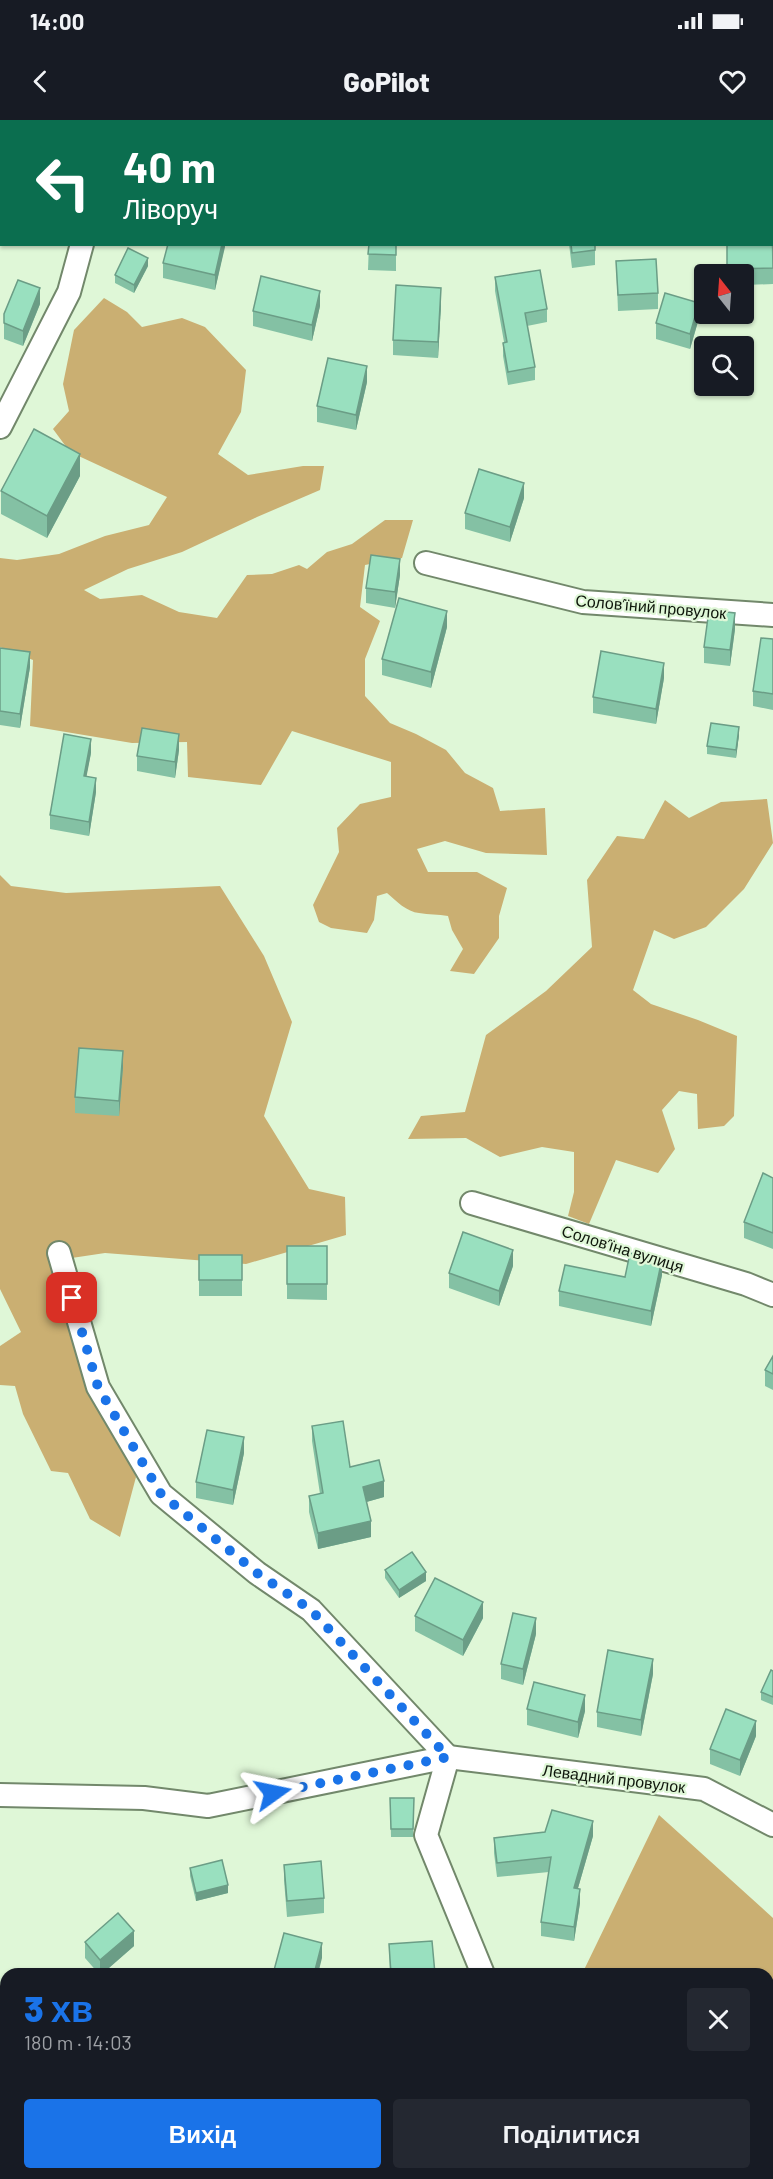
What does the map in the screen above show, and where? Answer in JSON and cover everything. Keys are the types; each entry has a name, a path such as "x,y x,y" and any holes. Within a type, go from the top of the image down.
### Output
{"street":[{"path":"0,427 69,292 81,246"},
{"name":"Соловʼїний провулок","path":"426,563 583,602 773,615"},
{"name":"Соловʼїна вулиця","path":"472,1203 746,1284 773,1295"},
{"path":"59,1253 98,1387 161,1494 257,1573 311,1610 448,1757 426,1835 481,1968"},
{"name":"Левадний провулок","path":"0,1795 150,1799 208,1806 448,1757 704,1789 773,1825"}],"shaded area":[{"path":"104,298 127,312 142,327 182,318 205,327 246,370 241,412 218,454 248,475 303,466 324,466 320,490 182,552 128,569 84,590 100,599 142,595 179,612 217,618 247,575 272,574 299,565 307,569 327,552 352,544 385,520 413,520 402,558 365,565 360,607 380,621 365,659 365,696 390,723 446,750 465,773 493,788 500,811 545,808 547,855 486,853 445,841 417,849 428,872 477,872 507,888 499,916 499,938 474,974 450,971 463,949 452,930 448,916 410,911 387,893 377,896 374,920 367,933 331,928 319,922 313,905 339,852 337,828 360,804 391,797 391,762 292,731 261,785 188,777 187,742 132,743 30,726 33,660 0,647 0,558 17,560 59,554 105,536 149,525 167,497 70,452 53,429 69,411 63,384 74,330"},
{"path":"767,799 773,843 744,889 706,927 674,939 654,930 633,990 651,1004 737,1036 734,1116 724,1126 698,1129 697,1094 679,1091 662,1110 675,1149 658,1173 616,1160 589,1224 568,1216 574,1192 574,1152 542,1147 500,1157 466,1138 408,1139 421,1116 465,1112 486,1035 546,991 592,947 587,880 617,836 644,839 665,800 689,818 721,802"},
{"path":"0,875 11,886 66,893 220,886 264,956 292,1022 264,1116 309,1189 345,1197 346,1235 246,1264 105,1253 65,1259 60,1306 136,1477 120,1537 90,1519 68,1473 51,1471 23,1414 15,1386 0,1385 0,1346 21,1332 0,1289"},
{"path":"659,1815 773,1918 773,1968 585,1968"}],"building":[{"path":"167,246 222,246 215,275 163,263"},
{"path":"369,246 396,246 396,255 368,254"},
{"path":"571,246 595,246 595,250 572,253"},
{"path":"727,246 773,246 773,268 754,268 754,264 727,264"},
{"path":"128,248 148,258 134,285 115,275"},
{"path":"656,259 658,293 618,295 616,261"},
{"path":"540,270 547,309 525,313 535,367 508,372 503,343 507,342 495,277"},
{"path":"261,276 320,291 312,325 253,311"},
{"path":"18,280 40,288 23,331 4,323 4,314"},
{"path":"396,285 441,288 438,342 393,340"},
{"path":"665,293 694,302 694,320 690,334 656,323"},
{"path":"328,358 367,366 356,415 317,406"},
{"path":"34,429 80,454 47,516 1,491"},
{"path":"479,469 524,483 510,527 465,513"},
{"path":"371,555 400,559 395,592 366,588"},
{"path":"399,598 447,611 431,672 382,659"},
{"path":"709,610 735,613 730,650 704,647"},
{"path":"761,638 773,639 773,694 753,691"},
{"path":"0,648 30,652 20,714 0,711"},
{"path":"601,651 664,663 656,709 593,697"},
{"path":"711,723 739,727 736,750 707,746"},
{"path":"142,728 179,734 175,762 137,756"},
{"path":"64,734 91,739 84,776 96,778 89,822 50,815"},
{"path":"79,1048 123,1051 119,1101 75,1097"},
{"path":"763,1173 773,1178 773,1233 744,1222"},
{"path":"463,1232 513,1250 499,1291 449,1273"},
{"path":"287,1246 327,1246 327,1284 287,1284"},
{"path":"630,1253 662,1259 651,1311 559,1291 565,1265 625,1277"},
{"path":"199,1255 242,1255 242,1280 199,1280"},
{"path":"773,1356 773,1374 765,1370"},
{"path":"343,1421 350,1467 379,1460 384,1481 363,1487 371,1521 318,1533 309,1496 323,1493 312,1426"},
{"path":"207,1430 244,1437 233,1490 196,1482"},
{"path":"412,1552 426,1572 399,1590 385,1570"},
{"path":"435,1578 483,1602 463,1640 415,1616"},
{"path":"513,1613 536,1618 523,1669 501,1664"},
{"path":"608,1650 653,1659 641,1720 597,1712"},
{"path":"771,1670 773,1671 773,1697 761,1692"},
{"path":"534,1682 585,1695 578,1722 527,1709"},
{"path":"726,1709 756,1721 740,1760 710,1749"},
{"path":"390,1798 414,1798 413,1829 391,1829"},
{"path":"552,1810 593,1821 574,1888 580,1889 574,1927 541,1922 551,1857 497,1863 494,1838 545,1832"},
{"path":"222,1860 228,1885 196,1893 190,1868"},
{"path":"321,1861 324,1898 287,1901 284,1865"},
{"path":"118,1913 134,1931 100,1960 85,1942"},
{"path":"284,1933 322,1943 316,1968 275,1968"},
{"path":"432,1941 434,1968 391,1968 389,1944"}],"route":[{"path":"72,1298 98,1387 161,1494 257,1573 311,1610 448,1757 273,1793"}]}
